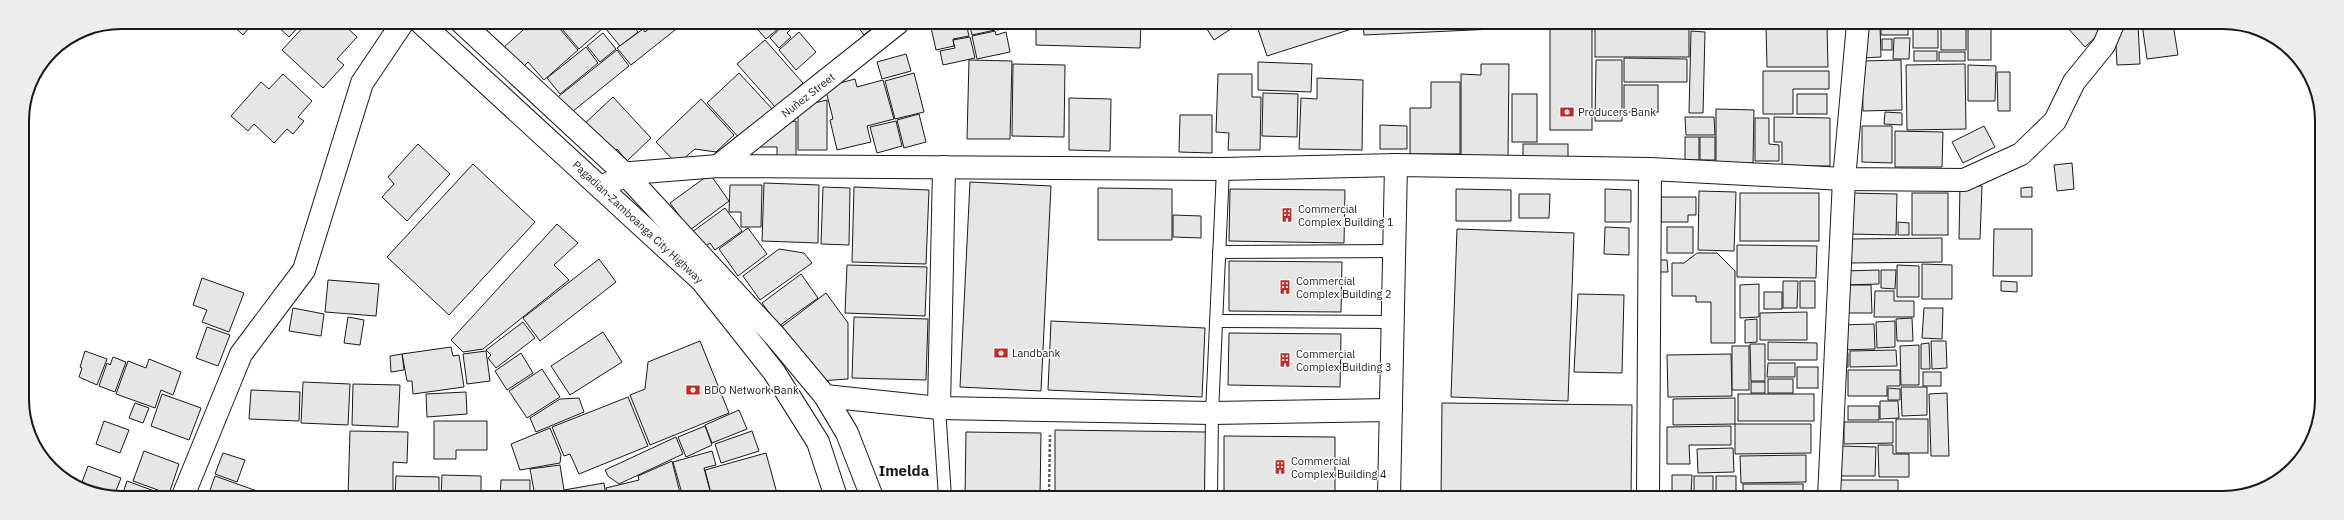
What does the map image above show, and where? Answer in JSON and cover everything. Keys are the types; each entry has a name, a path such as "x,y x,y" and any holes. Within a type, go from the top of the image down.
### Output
{"main road":[{"path":"185,491 241,354 304,270 362,83 398,29"},
{"name":"Pagadian-Zamboanga City Highway","path":"428,29 702,280 774,372 818,442 834,491"},
{"name":"Pagadian-Zamboanga City Highway","path":"468,29 626,175 775,336 825,396 847,433 870,491"},
{"name":"Nuñez Street","path":"718,166 890,29"},
{"path":"1829,491 1844,179 1858,29"},
{"path":"601,187 626,175 665,169 718,166 1223,169 1396,165 1650,169 1844,179 1964,180 2020,154 2055,122 2074,82 2104,45 2111,29"},
{"path":"1389,491 1396,165"},
{"path":"939,408 944,167"},
{"path":"1648,491 1650,169"},
{"path":"825,396 939,408 1212,413 1391,410"}],"lane":[{"path":"1211,491 1212,413 1223,169"},
{"path":"1219,252 1394,251"},
{"path":"1216,321 1393,322"},
{"path":"939,408 945,491"}],"path":[{"path":"1049,491 1050,410"}],"building":[{"path":"237,29 248,29 243,35"},
{"path":"280,29 296,29 289,37"},
{"path":"302,29 348,29 357,37 337,59 344,65 323,88 282,50"},
{"path":"524,29 560,29 578,50 544,80 528,62 521,69 503,48"},
{"path":"562,29 602,29 579,49"},
{"path":"606,29 636,29 638,32 620,46"},
{"path":"643,29 645,32 649,29 676,29 631,65 617,48"},
{"path":"757,29 778,29 766,39"},
{"path":"780,29 790,30 787,33 791,37 779,48 770,38"},
{"path":"860,29 872,29 864,35"},
{"path":"931,29 967,29 969,36 953,39 954,46 936,50"},
{"path":"970,29 995,29 995,30 972,35"},
{"path":"1036,29 1141,29 1140,48 1036,45"},
{"path":"1207,29 1231,29 1214,40"},
{"path":"1258,29 1352,29 1267,56"},
{"path":"1364,29 1494,29 1364,35"},
{"path":"1550,29 1592,29 1592,130 1550,130"},
{"path":"1595,29 1689,29 1689,57 1595,57"},
{"path":"1766,29 1827,29 1828,67 1767,67"},
{"path":"1861,29 1880,29 1881,57 1862,58"},
{"path":"1881,29 1908,29 1908,35 1881,35"},
{"path":"1913,29 1938,29 1938,48 1913,48"},
{"path":"1941,29 1966,29 1966,50 1941,50"},
{"path":"1968,29 1991,29 1991,60 1968,60"},
{"path":"2069,29 2103,30 2085,47"},
{"path":"2115,29 2138,29 2140,64 2117,65"},
{"path":"2143,29 2174,29 2178,55 2147,59"},
{"path":"995,31 996,35 1006,32 1010,52 977,59 972,36"},
{"path":"1691,31 1705,32 1703,113 1689,113"},
{"path":"799,32 816,52 796,70 779,50"},
{"path":"603,33 616,49 600,62 587,46"},
{"path":"970,37 975,58 943,65 940,51 955,48 953,40"},
{"path":"1894,38 1910,38 1909,59 1893,59"},
{"path":"1882,39 1892,39 1892,50 1882,50"},
{"path":"765,40 803,83 776,108 737,64"},
{"path":"586,47 598,63 560,94 547,78"},
{"path":"617,50 629,66 567,116 554,100"},
{"path":"1914,51 1937,51 1937,61 1914,61"},
{"path":"1939,52 1965,52 1965,61 1939,61"},
{"path":"906,54 911,71 882,79 877,62"},
{"path":"1624,58 1687,59 1687,82 1624,82"},
{"path":"969,60 1012,61 1010,139 967,139"},
{"path":"1596,60 1622,60 1622,121 1595,121"},
{"path":"1901,60 1902,110 1863,111 1862,61"},
{"path":"1258,62 1312,64 1311,92 1258,90"},
{"path":"1013,64 1065,65 1064,137 1012,136"},
{"path":"1481,64 1509,64 1508,158 1461,158 1461,74 1481,75"},
{"path":"1965,64 1966,129 1907,130 1906,65"},
{"path":"1968,65 1996,66 1995,101 1968,101"},
{"path":"1763,71 1829,71 1829,89 1793,89 1793,114 1763,114"},
{"path":"1997,72 2010,72 2010,111 1998,111"},
{"path":"739,73 774,111 742,141 707,103"},
{"path":"914,73 924,112 895,119 885,81"},
{"path":"283,74 312,101 298,117 304,121 293,134 287,129 274,143 254,124 248,131 231,116 261,82 269,89"},
{"path":"1218,74 1252,74 1252,97 1261,97 1260,150 1228,150 1229,133 1216,132"},
{"path":"1317,78 1363,80 1362,150 1299,149 1301,98 1317,99"},
{"path":"855,79 857,87 883,80 894,119 867,126 871,142 837,150 830,120 833,119 825,87"},
{"path":"1431,82 1460,82 1460,154 1410,154 1410,108 1431,108"},
{"path":"1624,85 1658,85 1658,112 1624,112"},
{"path":"1263,93 1298,94 1297,137 1262,136"},
{"path":"1512,94 1537,94 1537,142 1512,142"},
{"path":"1797,94 1827,94 1827,114 1797,114"},
{"path":"613,97 651,138 627,161 617,149 609,156 582,126"},
{"path":"1069,98 1111,99 1110,151 1069,150"},
{"path":"701,99 734,135 716,152 695,149 677,164 656,142"},
{"path":"827,100 827,150 798,150 798,107"},
{"path":"1716,109 1754,110 1753,163 1716,163"},
{"path":"1885,112 1902,113 1902,125 1884,124"},
{"path":"919,114 926,142 904,148 897,120"},
{"path":"1180,115 1212,115 1212,153 1179,152"},
{"path":"1685,117 1714,117 1715,135 1686,135"},
{"path":"1774,117 1830,118 1830,166 1782,166 1782,142 1774,142"},
{"path":"1755,118 1769,118 1769,144 1779,145 1779,161 1755,161"},
{"path":"796,121 796,156 777,156 777,147 760,147 778,124"},
{"path":"896,121 902,146 877,153 870,127"},
{"path":"1380,125 1407,126 1407,149 1380,149"},
{"path":"1862,126 1892,126 1892,163 1862,162"},
{"path":"1984,126 1995,147 1963,163 1952,142"},
{"path":"1895,131 1943,132 1942,167 1895,167"},
{"path":"1685,137 1699,137 1699,160 1685,160"},
{"path":"1700,137 1715,137 1715,160 1700,160"},
{"path":"418,144 450,174 407,221 382,197 394,184 388,177"},
{"path":"1523,144 1568,144 1568,160 1523,160"},
{"path":"2072,163 2074,189 2057,191 2054,165"},
{"path":"473,164 535,222 449,315 387,257"},
{"path":"710,174 729,201 690,230 670,203"},
{"path":"970,182 1051,186 1041,391 960,387"},
{"path":"764,183 819,185 818,243 762,241"},
{"path":"730,185 762,185 761,227 741,227 741,212 729,212"},
{"path":"1960,185 1982,186 1980,239 1959,239"},
{"path":"823,187 850,188 849,245 821,244"},
{"path":"854,187 929,190 926,264 852,262"},
{"path":"2032,187 2032,197 2021,197 2021,188"},
{"path":"1098,188 1172,189 1172,240 1098,240"},
{"name":"Commercial Complex Building 1","path":"1230,189 1345,190 1344,243 1229,241"},
{"path":"1456,189 1511,190 1511,221 1456,221"},
{"path":"1605,189 1631,190 1631,222 1605,222"},
{"path":"1699,191 1736,192 1734,251 1698,250"},
{"path":"1740,193 1819,193 1819,241 1740,241"},
{"path":"1850,193 1897,194 1896,235 1849,234"},
{"path":"1912,193 1948,193 1948,235 1912,235"},
{"path":"1519,194 1550,194 1549,218 1519,218"},
{"path":"1661,197 1696,197 1696,215 1688,215 1688,222 1661,222"},
{"path":"725,208 742,231 715,250 710,243 703,248 692,232"},
{"path":"1173,215 1201,216 1201,238 1173,237"},
{"path":"1898,222 1909,223 1909,235 1898,235"},
{"path":"557,224 578,243 554,265 569,280 483,349 463,352 451,340"},
{"path":"1605,227 1629,228 1629,255 1604,254"},
{"path":"1667,227 1693,227 1693,253 1667,253"},
{"path":"748,228 767,254 738,276 719,249"},
{"path":"1457,229 1574,233 1568,401 1451,397"},
{"path":"1994,229 2032,229 2032,276 1993,276"},
{"path":"1942,238 1942,262 1849,263 1849,239"},
{"path":"1737,245 1817,246 1816,278 1737,277"},
{"path":"779,249 804,253 812,263 760,300 743,276"},
{"path":"1697,253 1717,253 1735,271 1735,343 1711,343 1711,302 1696,302 1696,296 1672,296 1672,263 1684,263"},
{"path":"599,259 616,282 540,341 523,318"},
{"path":"1654,260 1667,260 1668,272 1654,272"},
{"name":"Commercial Complex Building 2","path":"1229,261 1342,262 1341,312 1229,311"},
{"path":"1922,264 1952,265 1952,299 1922,299"},
{"path":"847,265 927,267 925,316 845,313"},
{"path":"1897,265 1919,266 1919,297 1897,297"},
{"path":"1879,270 1879,284 1844,285 1844,271"},
{"path":"1881,270 1896,270 1895,289 1881,288"},
{"path":"801,274 818,298 779,326 762,303"},
{"path":"202,278 244,293 229,332 202,322 207,310 193,305"},
{"path":"328,280 379,284 376,316 325,312"},
{"path":"1783,281 1798,281 1797,308 1783,308"},
{"path":"1800,281 1815,281 1815,308 1800,308"},
{"path":"2001,281 2017,282 2017,292 2001,291"},
{"path":"1759,284 1759,317 1740,318 1740,285"},
{"path":"1846,285 1871,285 1872,313 1846,313"},
{"path":"1875,291 1894,291 1894,301 1914,301 1914,317 1874,317"},
{"path":"1764,292 1782,292 1782,309 1764,309"},
{"path":"826,293 848,323 848,379 819,381 780,328"},
{"path":"1578,294 1624,295 1622,373 1574,372"},
{"path":"293,308 324,314 321,336 289,331"},
{"path":"1924,308 1943,308 1942,339 1922,338"},
{"path":"1807,312 1807,340 1760,340 1760,313"},
{"path":"348,317 364,320 360,345 344,343"},
{"path":"854,317 928,319 926,380 852,378"},
{"path":"1912,318 1913,341 1897,341 1896,319"},
{"path":"1757,319 1757,342 1745,343 1745,320"},
{"path":"1051,321 1205,328 1202,397 1048,390"},
{"path":"1895,321 1895,347 1877,348 1876,322"},
{"path":"523,322 535,338 496,368 488,358 491,355 486,350"},
{"path":"1874,324 1875,349 1841,350 1841,325"},
{"path":"207,327 230,335 218,366 196,358"},
{"path":"603,332 622,362 570,395 551,366"},
{"name":"Commercial Complex Building 3","path":"1229,333 1341,334 1340,387 1228,385"},
{"path":"700,341 729,413 650,445 630,395 645,389 648,362"},
{"path":"1931,341 1946,341 1947,368 1932,369"},
{"path":"1768,342 1817,343 1817,360 1768,360"},
{"path":"1929,343 1930,369 1921,369 1921,344"},
{"path":"1750,344 1765,344 1765,381 1751,381"},
{"path":"1919,345 1919,385 1901,385 1900,346"},
{"path":"1732,346 1749,346 1749,390 1732,390"},
{"path":"451,347 453,356 459,355 464,387 413,394 412,381 407,381 402,354"},
{"path":"1896,350 1897,366 1850,367 1850,351"},
{"path":"85,351 107,359 97,385 79,377 82,368 80,367"},
{"path":"486,351 490,381 467,384 463,354"},
{"path":"521,353 533,373 507,390 495,371"},
{"path":"1840,353 1848,353 1848,367 1840,367"},
{"path":"402,354 404,370 391,372 390,356"},
{"path":"1731,354 1732,396 1668,397 1667,355"},
{"path":"113,357 126,362 115,392 99,386 107,363 110,365"},
{"path":"149,359 181,372 173,395 161,390 155,408 116,394 128,361 146,368"},
{"path":"1768,363 1795,363 1795,377 1767,377"},
{"path":"1797,367 1818,367 1818,388 1797,388"},
{"path":"542,369 560,397 527,418 509,391"},
{"path":"1848,370 1900,370 1900,386 1887,386 1887,396 1848,396"},
{"path":"1923,372 1941,372 1941,386 1923,386"},
{"path":"1768,379 1793,379 1793,393 1768,393"},
{"path":"303,382 350,384 348,425 301,423"},
{"path":"1751,382 1765,382 1765,393 1751,393"},
{"path":"353,384 400,385 398,427 352,425"},
{"path":"1901,387 1927,387 1927,415 1902,416"},
{"path":"1888,388 1900,389 1900,400 1888,400"},
{"path":"251,390 300,392 299,421 249,419"},
{"path":"466,392 467,414 427,417 426,394"},
{"path":"1947,393 1949,456 1931,456 1929,394"},
{"path":"162,394 201,408 189,440 151,426"},
{"path":"1738,394 1814,394 1814,421 1738,421"},
{"path":"628,397 648,446 579,474 570,454 564,456 552,427"},
{"path":"579,398 584,412 536,432 530,418 560,399"},
{"path":"1735,398 1735,424 1673,425 1673,399"},
{"path":"1880,401 1898,401 1899,418 1880,419"},
{"path":"135,403 149,408 143,423 129,418"},
{"path":"1442,403 1632,405 1631,491 1441,491"},
{"path":"1848,406 1879,406 1879,420 1848,420"},
{"path":"739,410 747,429 712,443 705,425"},
{"path":"1896,419 1928,419 1928,453 1896,453"},
{"path":"104,421 129,430 120,453 96,444"},
{"path":"434,421 487,421 487,450 456,450 456,459 434,459"},
{"path":"1844,422 1893,422 1893,443 1844,444"},
{"path":"1735,424 1811,424 1811,453 1735,454"},
{"path":"705,426 712,445 686,457 678,437"},
{"path":"1731,426 1731,445 1689,445 1690,464 1667,464 1667,427"},
{"path":"550,428 561,455 560,463 520,470 511,444"},
{"path":"1055,430 1206,432 1205,491 1055,491"},
{"path":"350,431 408,432 407,463 393,462 393,491 348,491"},
{"path":"752,431 759,451 721,463 715,444"},
{"path":"966,432 1041,433 1040,491 965,491"},
{"name":"Commercial Complex Building 4","path":"1224,436 1335,437 1335,491 1224,491"},
{"path":"676,437 683,454 619,484 608,476 605,470"},
{"path":"1878,445 1893,445 1893,454 1909,454 1909,477 1879,477"},
{"path":"1839,446 1876,447 1875,476 1838,476"},
{"path":"1733,448 1734,472 1698,473 1697,449"},
{"path":"144,451 179,464 170,491 161,491 133,481"},
{"path":"712,451 716,465 704,468 710,491 681,491 673,462"},
{"path":"223,453 245,460 237,482 215,474"},
{"path":"766,453 776,491 710,491 705,470"},
{"path":"1806,455 1806,482 1741,483 1740,456"},
{"path":"672,461 680,491 607,491 606,488 639,480 638,476"},
{"path":"560,465 564,490 604,483 605,491 534,491 530,469"},
{"path":"88,466 121,478 116,491 92,486 82,482"},
{"path":"442,475 481,476 481,491 441,491"},
{"path":"1672,475 1692,475 1691,491 1672,491"},
{"path":"215,476 257,491 210,491"},
{"path":"396,476 439,477 439,491 395,491"},
{"path":"1694,476 1713,476 1713,491 1694,491"},
{"path":"1716,476 1736,476 1736,491 1716,491"},
{"path":"501,480 530,480 530,491 500,491"},
{"path":"1836,480 1898,480 1898,491 1836,491"},
{"path":"127,481 154,491 124,491"},
{"path":"1743,484 1803,484 1803,491 1743,491"}],"place":[{"name":"Producers Bank","path":"1567,112"},
{"name":"Commercial Complex Building 1","path":"1287,215"},
{"name":"Commercial Complex Building 2","path":"1285,287"},
{"name":"Landbank","path":"1001,353"},
{"name":"Commercial Complex Building 3","path":"1285,360"},
{"name":"BDO Network Bank","path":"693,390"},
{"name":"Commercial Complex Building 4","path":"1280,467"}],"district":[{"name":"Imelda","path":"904,470"}]}
